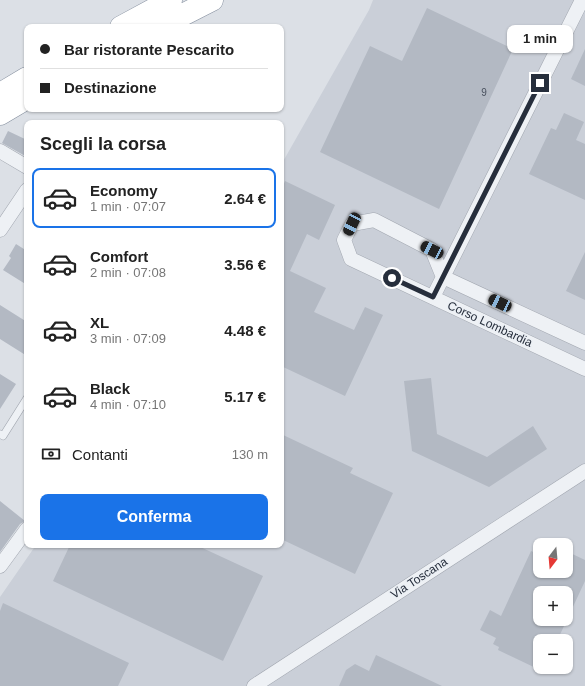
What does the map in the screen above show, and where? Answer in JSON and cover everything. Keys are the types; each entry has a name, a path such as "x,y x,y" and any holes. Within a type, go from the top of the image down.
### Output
{"highway":[{"path":"127,24 171,0"},
{"path":"165,24 212,0"},
{"path":"0,94 24,80"},
{"path":"0,114 24,100"}],"street":[{"path":"433,297 582,0"},
{"path":"0,151 24,165"},
{"path":"0,230 24,194"},
{"name":"Corso Lombardia","path":"585,343 443,277 432,250 374,220 352,224 344,240 351,259 585,369"},
{"name":"Via Toscana","path":"254,686 585,471"},
{"path":"0,566 24,533"}],"lane":[{"path":"0,434 3,436 24,403"}],"shaded area":[{"path":"373,0 585,0 585,686 0,686 0,597 34,548 284,548 284,160 369,10"}],"building":[{"path":"427,8 513,49 439,209 320,152 370,46 402,61"},
{"path":"585,49 585,86 571,79"},
{"path":"564,113 584,122 576,140 585,144 585,200 529,174 551,128 556,130"},
{"path":"8,131 24,139 24,155 2,143"},
{"path":"285,181 335,205 319,240 307,234 290,271 326,288 314,312 354,330 365,307 383,315 345,396 284,367"},
{"path":"16,244 24,249 24,283 3,270 11,258 9,256"},
{"path":"585,252 585,300 566,291"},
{"path":"0,305 24,320 24,354 0,339"},
{"path":"0,374 16,384 0,409"},
{"path":"431,378 437,434 487,457 533,426 547,449 489,487 412,451 404,381"},
{"path":"284,435 353,468 350,473 393,493 355,574 284,540"},
{"path":"0,501 24,522 20,524 0,552"},
{"path":"69,548 202,548 263,576 223,661 53,581"},
{"path":"531,551 533,552 533,578 573,578 573,554 585,560 585,581 573,607 573,586 533,586 533,626 564,626 560,634 533,634 533,667 498,650 499,647 493,644 496,638 480,630 490,610 501,616"},
{"path":"3,603 129,663 118,686 0,686 0,611"},
{"path":"376,655 442,686 339,686 346,670 355,664 369,671"}],"route":[{"path":"392,278 433,297 540,83"}]}
